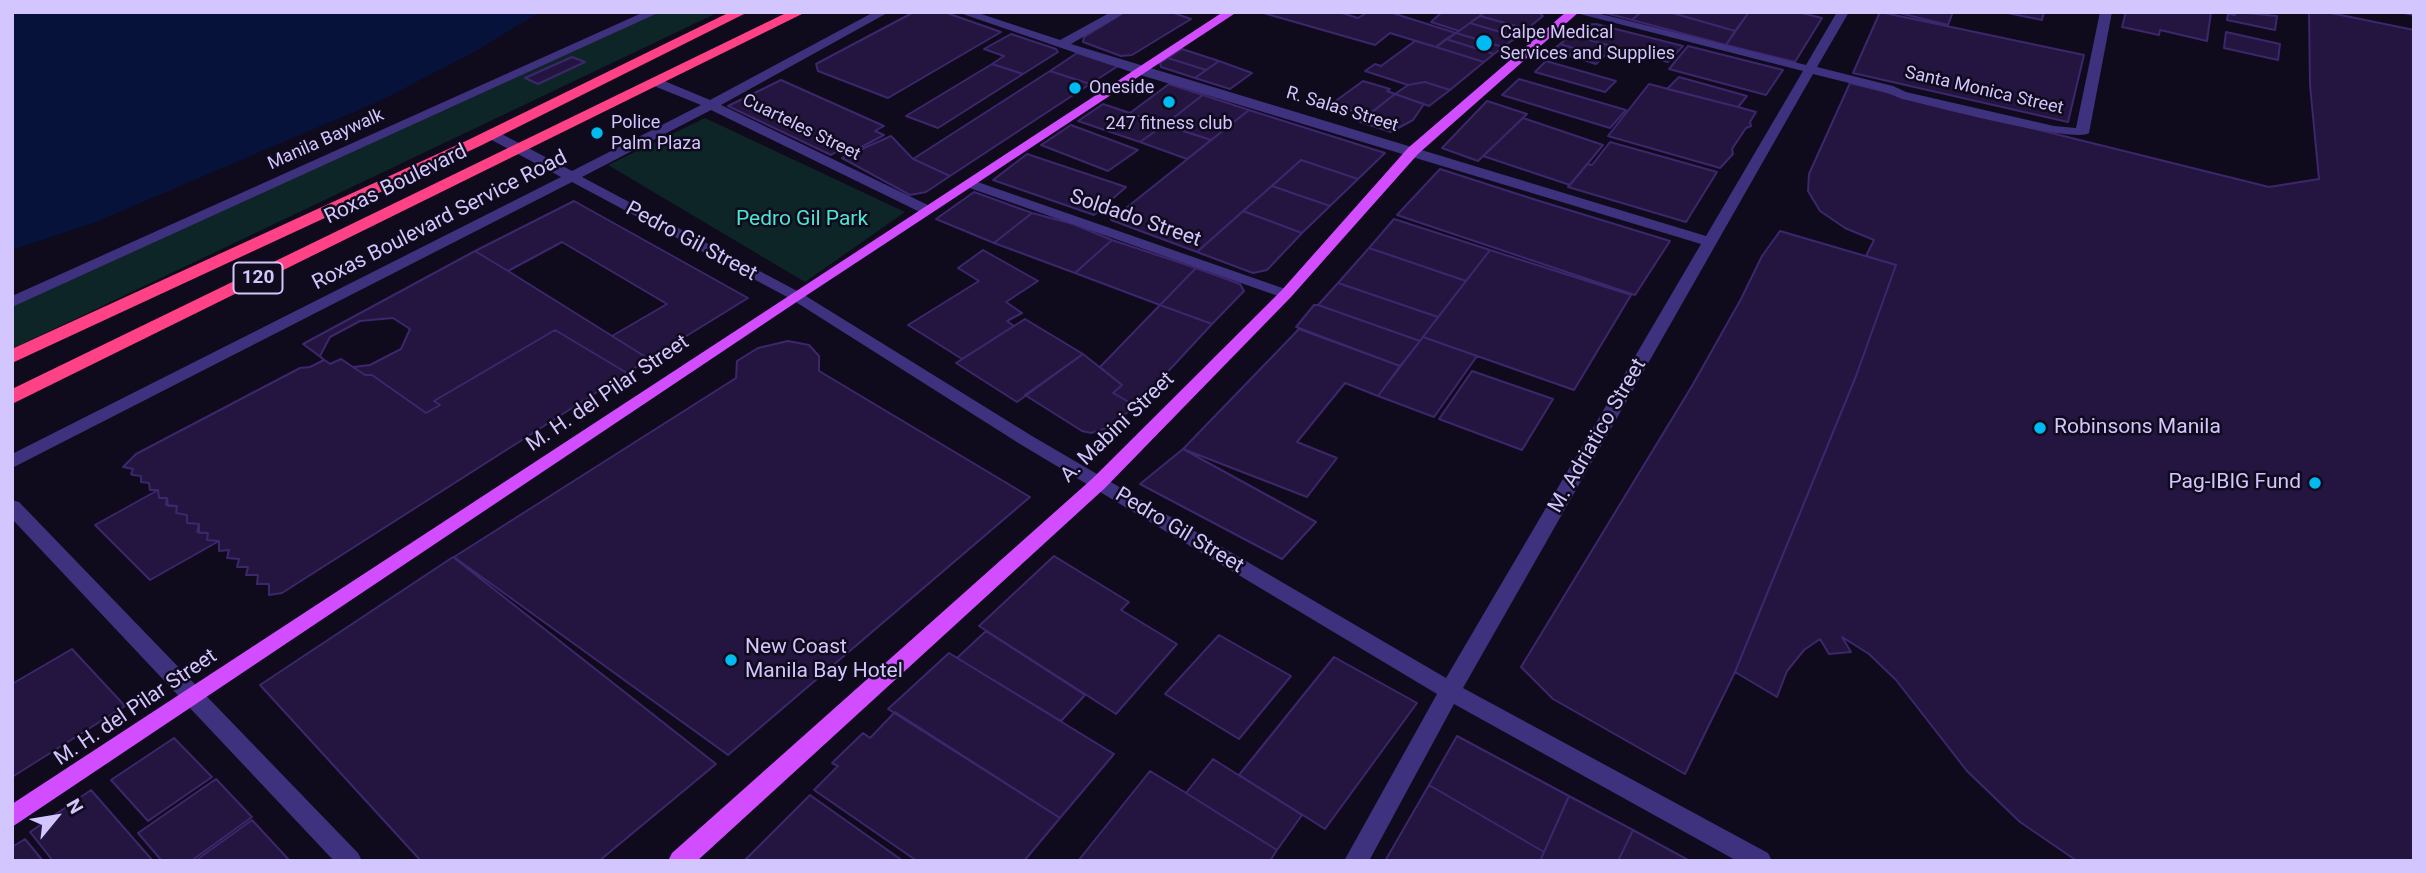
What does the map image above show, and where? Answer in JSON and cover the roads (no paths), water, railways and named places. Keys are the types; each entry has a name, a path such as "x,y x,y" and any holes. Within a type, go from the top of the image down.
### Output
{"highway":[{"name":"Roxas Boulevard","path":"12,357 491,134 741,12"},
{"name":"Roxas Boulevard","path":"12,397 799,12"}],"main road":[{"name":"M. H. del Pilar Street","path":"12,817 796,296 1231,12"},
{"name":"A. Mabini Street","path":"680,861 1099,484 1286,294 1413,151 1576,12"}],"street":[{"name":"Manila Baywalk","path":"12,302 654,12"},
{"name":"Roxas Boulevard Service Road","path":"12,462 570,178 883,12"},
{"name":"R. Salas Street","path":"964,12 1141,71 1710,242"},
{"path":"1062,44 1120,12"},
{"name":"Santa Monica Street","path":"1576,12 1928,101 2054,130 2082,133 2106,12"},
{"name":"M. Adriatico Street","path":"1356,861 1450,691 1843,12"},
{"path":"2408,12 2414,13"},
{"name":"Cuarteles Street","path":"658,83 711,105 928,210"},
{"name":"Pedro Gil Street","path":"491,134 796,296 1099,484 1450,691 1760,861"},
{"name":"Soldado Street","path":"969,183 1286,294"},
{"path":"12,507 350,861"}],"water":[{"path":"12,12 540,12 476,51 382,100 96,222 12,250"}],"place":[{"name":"Calpe Medical Services and Supplies","path":"1484,43"},
{"name":"Oneside","path":"1075,88"},
{"name":"247 fitness club","path":"1169,102"},
{"name":"Police Palm Plaza","path":"597,133"},
{"name":"Robinsons Manila","path":"2040,428"},
{"name":"Pag-IBIG Fund","path":"2315,483"},
{"name":"New Coast Manila Bay Hotel","path":"731,660"}],"park label":[{"name":"Pedro Gil Park","path":"802,220"}]}
